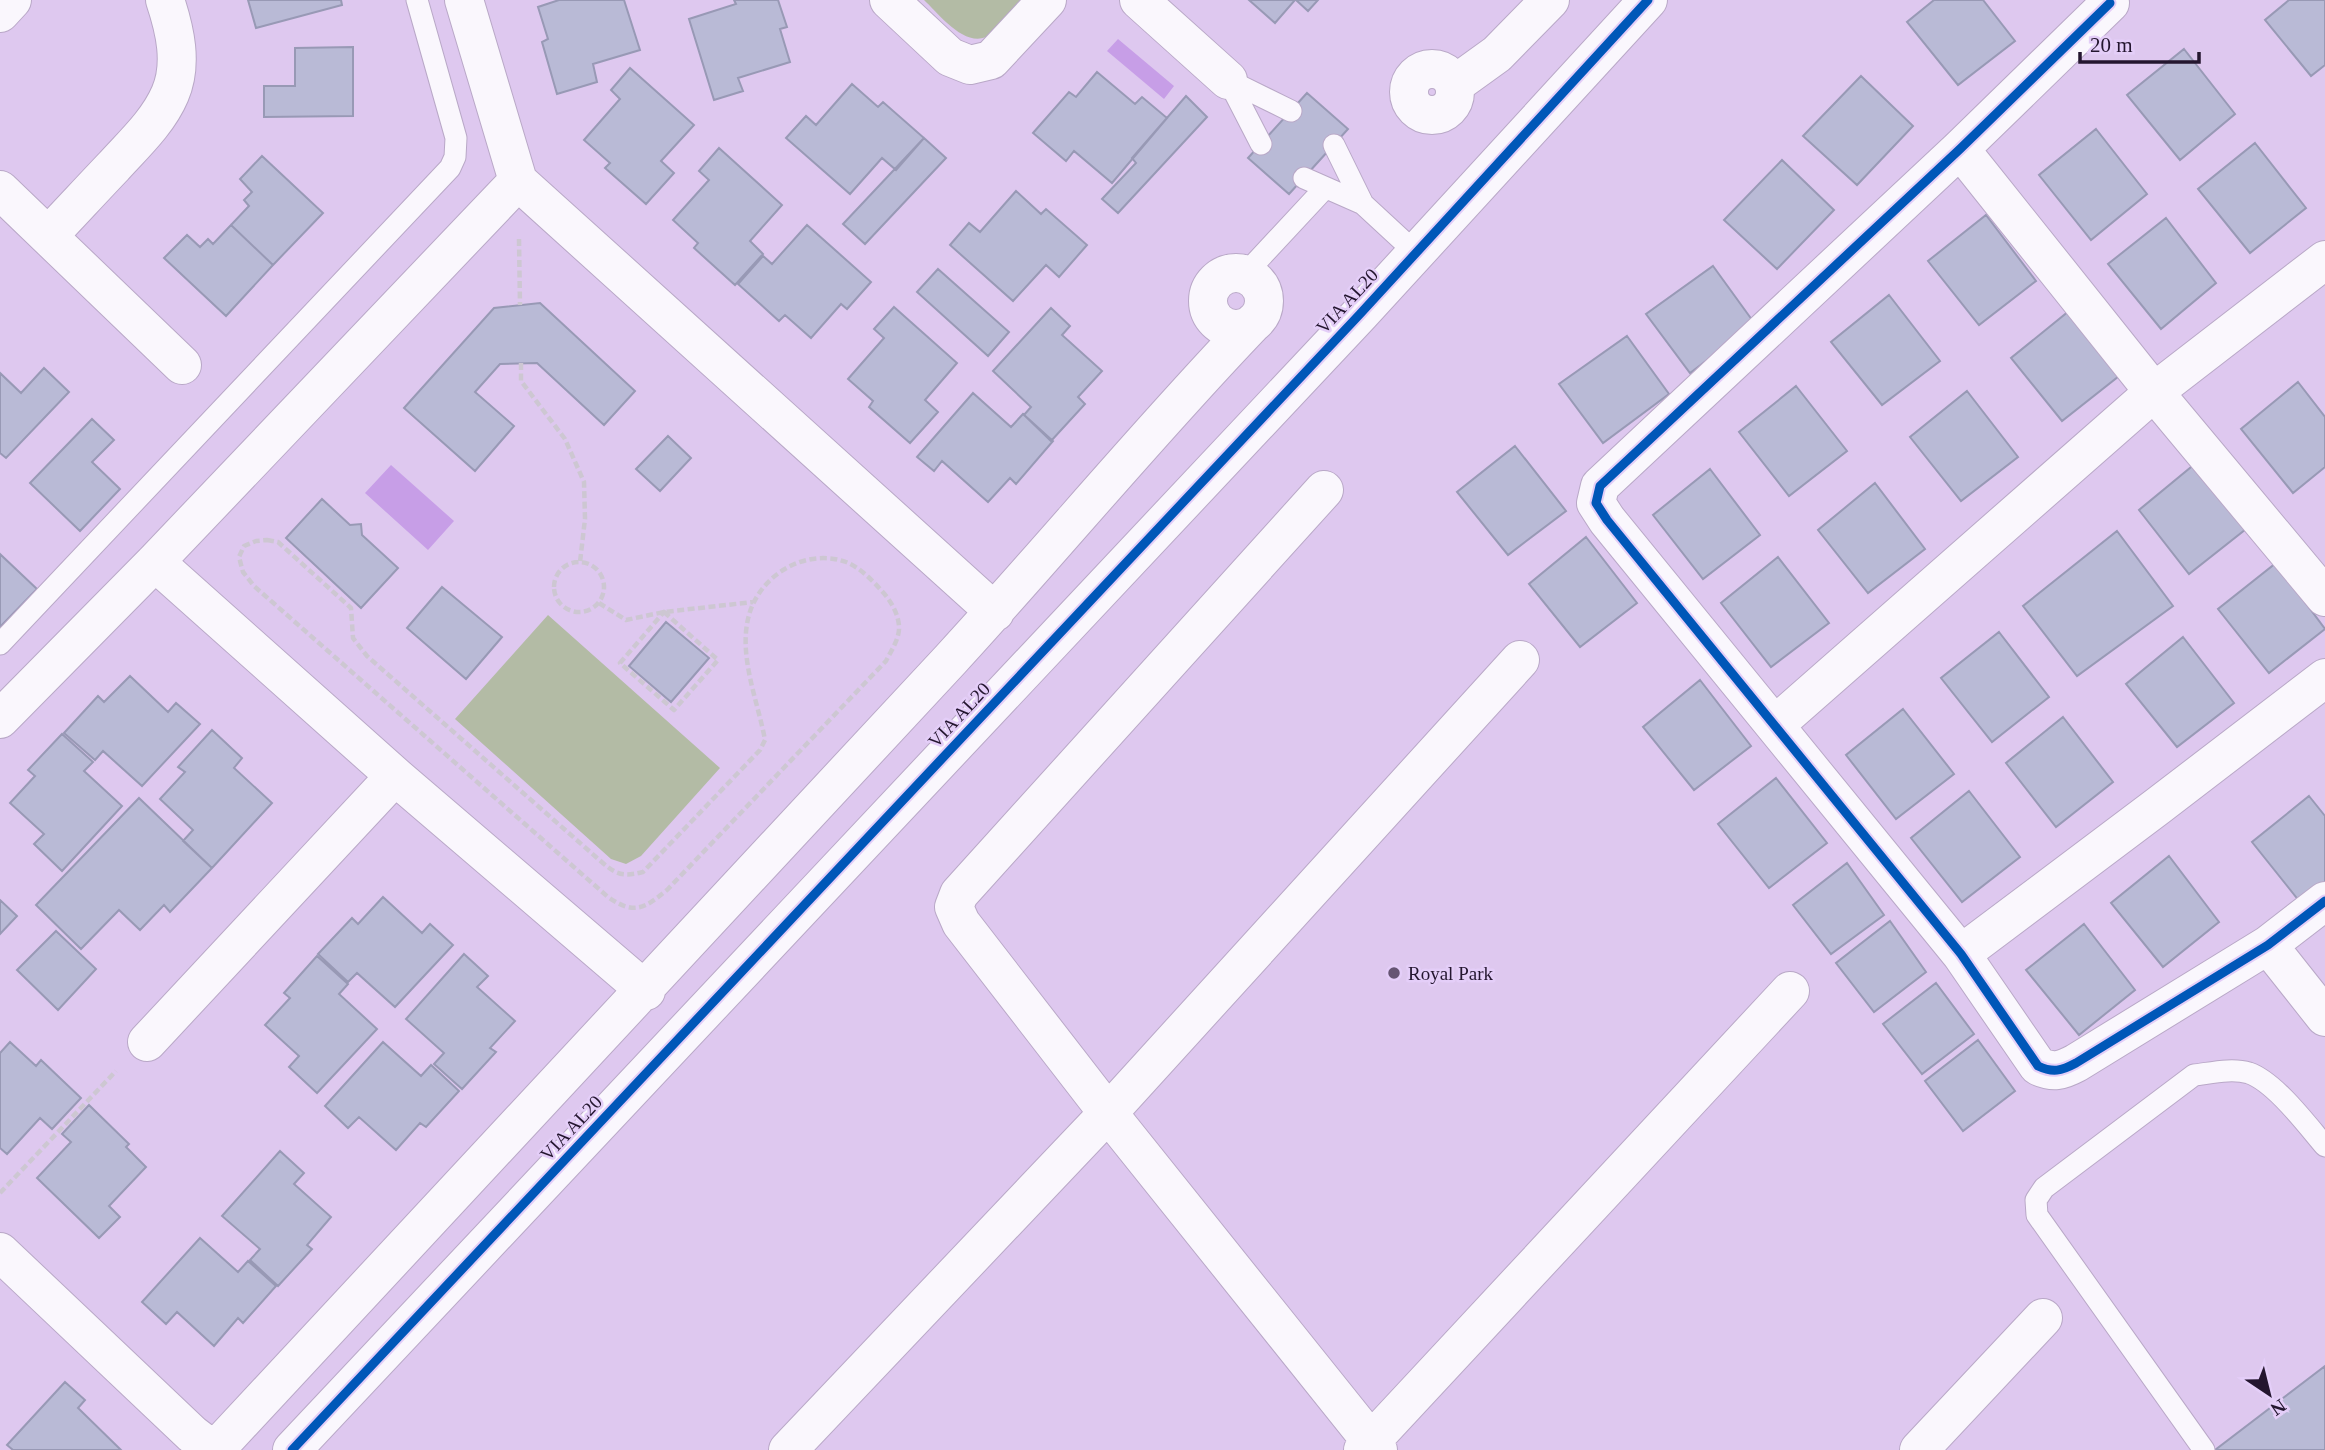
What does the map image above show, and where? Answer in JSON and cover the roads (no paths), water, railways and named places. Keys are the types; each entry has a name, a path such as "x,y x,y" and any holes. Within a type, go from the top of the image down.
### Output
{"street":[{"path":"0,13 12,0"},
{"path":"48,236 136,142 158,116 171,93 178,49 166,0"},
{"path":"464,0 518,181 995,612"},
{"path":"889,0 950,57 970,65 991,60 1047,0"},
{"path":"1139,0 1228,80"},
{"path":"1454,85 1484,66 1550,0"},
{"name":"VIA AL20","path":"292,1450 1416,253 1648,0"},
{"path":"2110,3 1960,149 1600,486 1596,503 1607,520 1961,954 2038,1066 2050,1072 2064,1070 2268,945 2325,901"},
{"path":"1960,149 2154,392 2325,597"},
{"path":"0,719 155,562 518,181"},
{"path":"0,190 183,365"},
{"path":"1775,726 2154,392 2325,260"},
{"path":"0,1252 182,1424 214,1450 646,991 995,612 1210,368 1216,353 1237,321 1212,314 1208,305 1212,287 1226,274 1245,274"},
{"path":"1324,490 959,894 954,908 961,923 1108,1114 1371,1447 1790,991"},
{"path":"155,562 394,776 646,991"},
{"path":"788,1450 1108,1114 1520,660"},
{"path":"1961,954 2325,678"},
{"path":"147,1042 394,776"},
{"path":"2268,945 2325,1017"},
{"path":"1919,1450 2043,1318"}],"lane":[{"path":"0,643 450,168 455,158 456,138 417,0"},
{"path":"1228,80 1291,111"},
{"path":"1228,80 1261,144"},
{"path":"1334,145 1363,204"},
{"path":"1304,178 1363,204 1416,253"},
{"path":"1245,274 1325,188"},
{"path":"2204,1450 2037,1215 2036,1200 2043,1188 2194,1075 2224,1071 2250,1074 2279,1094 2325,1146"}],"place":[{"name":"Royal Park","path":"1394,973"}]}
